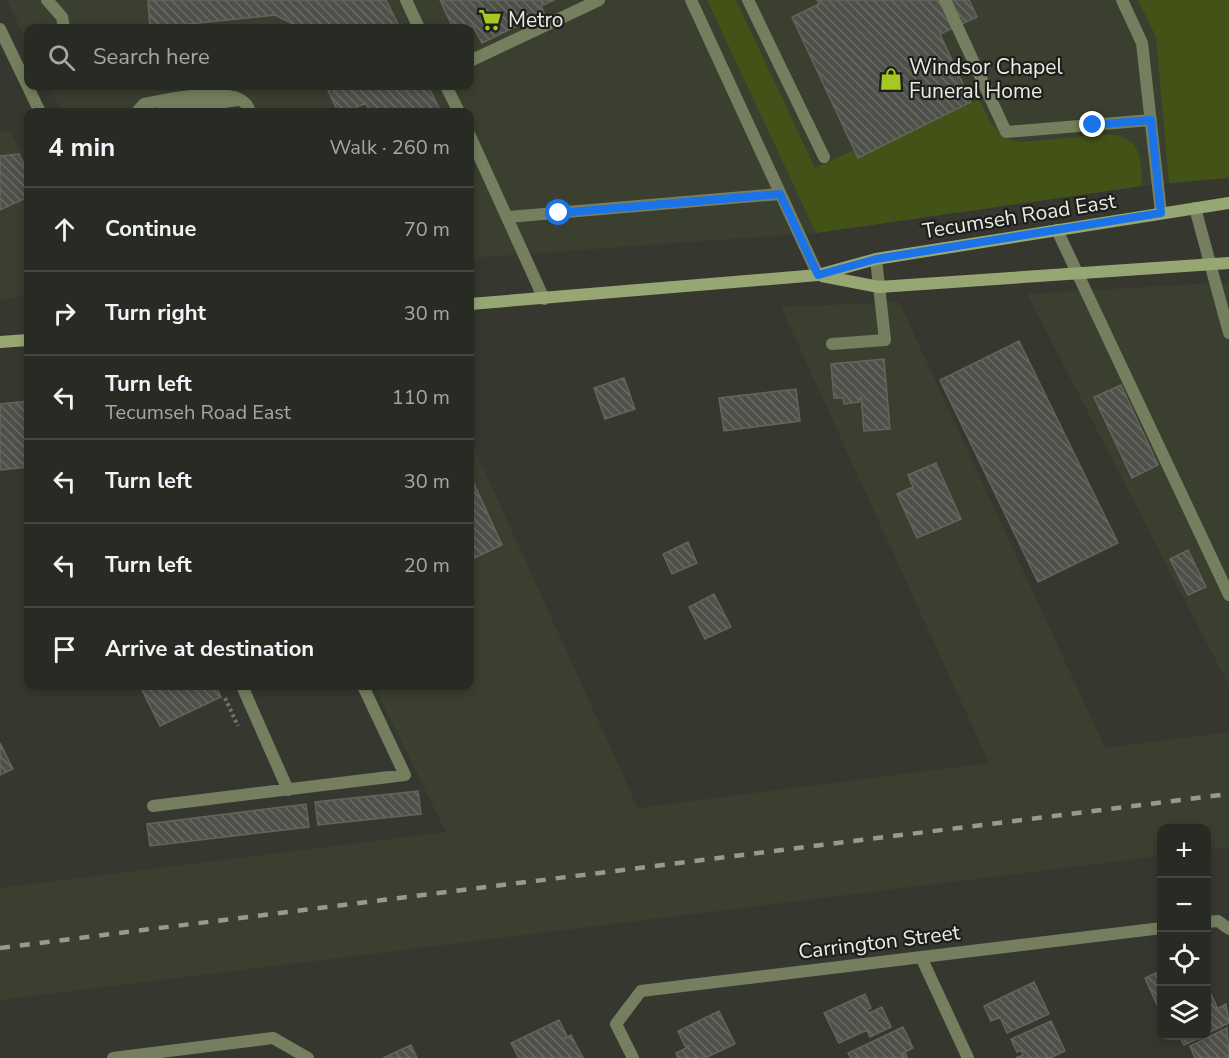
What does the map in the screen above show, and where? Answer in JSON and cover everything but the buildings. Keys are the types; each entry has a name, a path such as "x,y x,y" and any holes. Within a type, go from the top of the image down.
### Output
{"main road":[{"name":"Tecumseh Road East","path":"474,304 818,275 876,259 1229,203"},
{"name":"Tecumseh Road East","path":"818,275 879,287 1229,263"},
{"path":"0,342 24,340"}],"street":[{"path":"47,0 62,17 63,24"},
{"path":"406,0 417,24"},
{"path":"474,59 599,0"},
{"path":"691,0 818,275"},
{"path":"748,0 824,157"},
{"path":"945,0 1006,132 1151,120"},
{"path":"1122,0 1142,43 1161,213"},
{"path":"0,29 24,70"},
{"path":"32,90 38,108"},
{"path":"448,90 457,108"},
{"path":"140,108 144,104 213,93 240,100 247,108"},
{"path":"188,108 240,100"},
{"path":"474,145 544,299"},
{"path":"507,217 780,194"},
{"path":"1196,208 1229,333"},
{"path":"1057,230 1229,595"},
{"path":"831,344 885,340 876,259"},
{"path":"244,690 288,790"},
{"path":"153,806 405,775 365,690"},
{"path":"1212,921 1229,929"},
{"name":"Carrington Street","path":"633,1058 616,1024 641,991 1157,928"},
{"path":"921,957 968,1058"},
{"path":"113,1058 273,1038 308,1058"}],"path":[{"path":"225,698 238,726"}],"shaded area":[{"path":"7,0 1229,0 1229,178 1142,186 816,233 474,258 474,108 60,108 50,90 474,90 474,24 24,24 24,36"},
{"path":"10,130 24,159 24,296 0,300 0,133"},
{"path":"1229,282 1229,686 1027,294"},
{"path":"899,302 1105,748 1229,732 1229,848 1211,850 1211,824 1157,824 1157,856 0,1000 0,888 446,832 376,690 474,690 474,448 638,808 989,763 781,307"}],"green space":[{"path":"707,0 736,0 815,168 854,150 859,157 979,99 988,118 1003,138 1021,142 1109,134 1128,140 1138,151 1142,186 816,233"},
{"path":"1138,0 1229,0 1229,178 1169,183 1156,37"}],"railway":[{"path":"0,948 1229,794"}],"place":[{"name":"Metro","path":"490,20"},
{"name":"Windsor Chapel Funeral Home","path":"891,79"}],"route":[{"path":"559,213 780,194 818,275 876,259 1161,213 1151,120 1093,125"}]}
